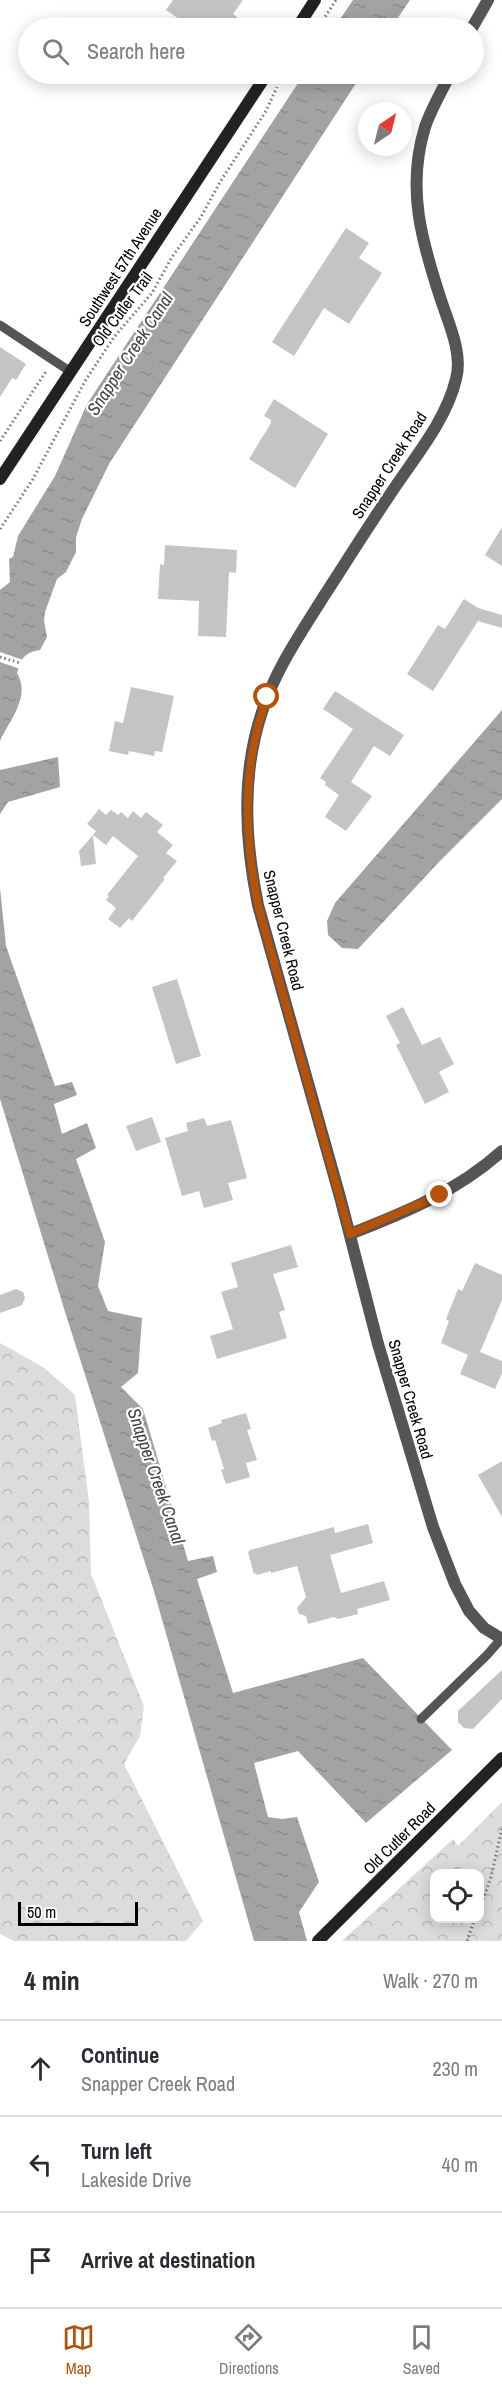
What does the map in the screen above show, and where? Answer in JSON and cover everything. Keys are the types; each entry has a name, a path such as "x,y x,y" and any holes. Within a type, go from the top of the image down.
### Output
{"main road":[{"path":"303,18 315,0"},
{"name":"Southwest 57th Avenue","path":"0,479 260,84"},
{"name":"Old Cutler Road","path":"319,1941 502,1758"}],"street":[{"path":"478,18 488,0"},
{"name":"Snapper Creek Road","path":"445,84 425,127 418,162 417,190 422,239 455,346 458,367 454,386 436,425 283,664 261,714 246,808 258,905 350,1234 378,1344 433,1527 455,1584 469,1611 484,1628 501,1639"},
{"path":"350,1234 440,1195 474,1174 502,1151"}],"lane":[{"path":"0,326 71,372"},
{"path":"422,1719 501,1639"}],"path":[{"path":"324,18 336,0"},
{"name":"Old Cutler Trail","path":"0,529 33,479 85,381 114,337 152,293 172,257 201,217 220,182 266,111 278,84"},
{"path":"0,441 49,366"},
{"path":"0,657 21,663"},
{"path":"484,1897 502,1828"},
{"path":"467,1941 473,1923"}],"green space":[{"path":"0,1343 43,1367 75,1395 89,1502 91,1574 144,1706 140,1736 124,1764 203,1921 186,1941 14,1941 0,1934"},
{"path":"502,1802 502,1941 342,1941 453,1839 458,1846"}],"water":[{"path":"353,0 410,0 398,18 341,18"},
{"name":"Snapper Creek Canal","path":"297,84 356,84 109,464 82,519 76,537 76,552 66,572 57,579 45,612 47,637 40,650 27,654 20,663 17,673 22,691 18,708 0,741 0,590 10,582 9,559 13,557 18,536 55,476 87,404"},
{"path":"502,710 502,799 439,862 358,949 342,948 328,935 327,921 335,903"},
{"path":"58,757 60,787 8,802 0,814 0,770"},
{"name":"Snapper Creek Canal","path":"0,888 6,946 55,1086 72,1082 77,1095 54,1104 62,1134 87,1123 96,1148 76,1159 105,1242 98,1286 108,1311 142,1318 138,1373 121,1387 143,1409 188,1561 213,1556 217,1572 197,1579 233,1693 363,1658 452,1750 366,1823 298,1751 254,1763 268,1817 282,1819 297,1817 319,1882 299,1912 307,1941 254,1941 153,1588 0,1099"}],"pier":[{"path":"0,652 23,660 20,669 0,662"}],"building":[{"path":"173,0 243,0 233,14 236,18 178,18 166,10"},
{"path":"346,228 369,243 359,258 382,273 349,324 324,308 294,356 272,342"},
{"path":"0,347 26,364 16,380 12,378 0,397"},
{"path":"274,399 328,434 295,488 249,459 271,423 271,420 264,416"},
{"path":"502,527 502,566 485,555"},
{"path":"165,545 237,550 236,573 229,572 226,637 198,636 199,601 158,599 160,564 164,565"},
{"path":"464,599 478,608 502,615 502,628 478,621 433,691 407,674 438,625 445,629"},
{"path":"131,687 174,696 162,752 155,751 154,756 129,751 128,755 109,751 115,721 123,723"},
{"path":"335,691 404,735 390,756 374,746 351,782 372,796 346,831 325,817 339,795 325,785 326,782 320,778 353,729 323,709"},
{"path":"99,809 106,815 111,810 118,815 121,812 128,818 133,811 141,818 146,812 163,825 157,832 173,845 166,853 177,861 132,921 129,918 120,928 108,919 116,908 106,900 109,896 107,895 138,856 113,836 106,845 93,835 96,831 87,824"},
{"path":"93,835 96,864 81,866 79,851"},
{"path":"177,979 201,1056 176,1064 152,987"},
{"path":"403,1007 422,1045 440,1037 454,1064 439,1072 449,1092 425,1104 396,1045 400,1043 386,1016"},
{"path":"152,1117 161,1142 136,1151 126,1126"},
{"path":"204,1118 207,1126 231,1120 247,1178 228,1183 233,1200 204,1208 199,1191 182,1196 165,1138 188,1131 186,1123"},
{"path":"291,1245 298,1267 273,1274 285,1310 279,1312 287,1338 217,1359 210,1336 233,1329 221,1292 238,1287 231,1263"},
{"path":"475,1263 502,1275 502,1300 480,1352 502,1361 502,1373 495,1389 460,1374 468,1355 441,1343 449,1321 446,1319 458,1289 462,1291"},
{"path":"16,1289 23,1292 25,1298 22,1305 0,1313 0,1295"},
{"path":"246,1413 251,1429 247,1430 257,1460 246,1463 250,1477 226,1484 215,1440 212,1441 208,1428 222,1423 221,1420"},
{"path":"502,1461 502,1517 478,1475"},
{"path":"368,1524 373,1543 330,1555 341,1593 384,1581 390,1600 357,1609 358,1614 308,1624 306,1616 299,1614 297,1608 306,1597 297,1566 271,1573 271,1571 254,1574 248,1552 250,1550 334,1527 335,1533"},
{"path":"502,1670 502,1699 473,1729 464,1728 458,1722 458,1711"}],"route":[{"path":"267,697 257,729 249,779 246,808 250,861 258,905 350,1234 440,1195"}]}
